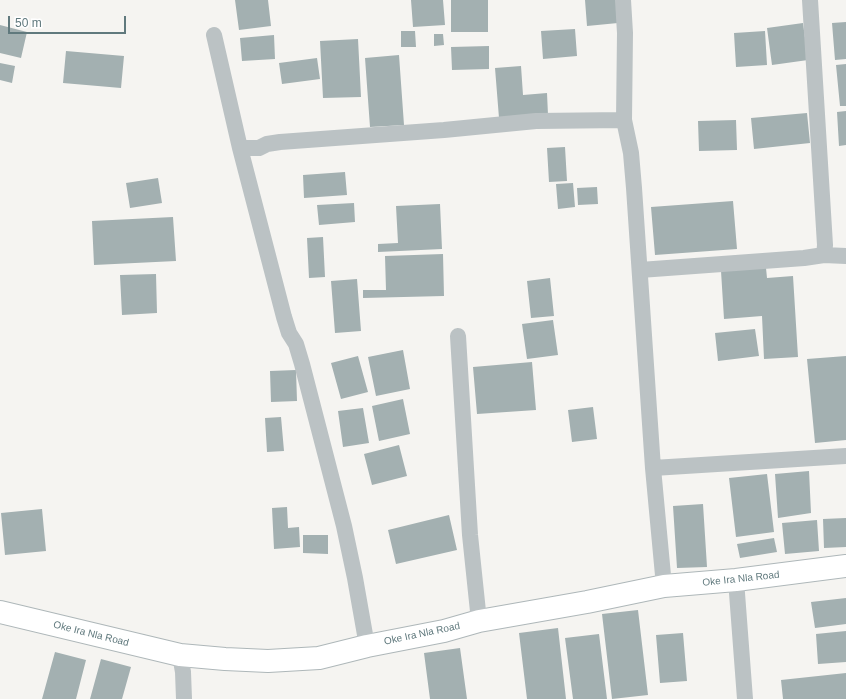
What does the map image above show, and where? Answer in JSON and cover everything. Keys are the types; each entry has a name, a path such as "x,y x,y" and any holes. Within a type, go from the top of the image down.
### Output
{"street":[{"path":"623,0 624,120 631,153 653,468 664,586"},
{"path":"810,0 825,245 824,255"},
{"path":"214,35 240,148 284,317 289,334 296,344 302,364 344,526 367,646"},
{"path":"240,148 259,148 267,144 280,142 444,130 536,121 624,120"},
{"path":"640,270 804,258 824,255 846,256"},
{"path":"458,336 470,535 479,621"},
{"path":"653,468 846,456"},
{"name":"Oke Ira Nla Road","path":"0,612 180,655 225,659 268,660 319,658 479,621 587,602 664,586 736,580 846,566"},
{"path":"736,580 745,699"},
{"path":"180,655 183,672 184,699"}],"building":[{"path":"235,0 268,0 271,26 239,30"},
{"path":"411,0 443,0 445,25 413,27"},
{"path":"451,0 488,0 488,32 451,32"},
{"path":"585,0 616,0 618,23 587,26"},
{"path":"846,22 846,59 835,60 832,23"},
{"path":"803,23 808,60 772,65 767,28"},
{"path":"0,25 27,32 21,58 0,53"},
{"path":"575,29 577,56 543,59 541,31"},
{"path":"401,31 415,31 416,47 401,47"},
{"path":"765,31 767,65 736,67 734,33"},
{"path":"434,34 443,34 444,45 434,46"},
{"path":"274,35 275,59 242,61 240,38"},
{"path":"358,39 361,97 323,98 320,41"},
{"path":"489,46 489,69 452,70 451,47"},
{"path":"66,51 124,56 121,88 63,83"},
{"path":"399,55 404,125 370,127 365,58"},
{"path":"317,58 320,79 282,84 279,63"},
{"path":"0,63 15,66 12,83 0,80"},
{"path":"846,64 846,106 840,106 836,65"},
{"path":"521,66 523,95 547,93 548,115 499,118 495,68"},
{"path":"846,111 846,145 839,146 837,112"},
{"path":"807,113 810,143 754,149 751,118"},
{"path":"736,120 737,150 699,151 698,121"},
{"path":"565,147 567,181 549,182 547,148"},
{"path":"345,172 347,195 304,198 303,175"},
{"path":"158,178 162,203 130,208 126,183"},
{"path":"573,183 575,207 558,209 556,184"},
{"path":"597,187 598,204 578,205 577,188"},
{"path":"733,201 737,249 655,255 651,207"},
{"path":"354,203 355,222 319,225 317,205"},
{"path":"440,204 442,249 378,252 378,244 398,243 396,206"},
{"path":"173,217 176,261 94,265 92,221"},
{"path":"323,237 325,277 309,278 307,238"},
{"path":"443,254 444,296 363,298 363,290 386,290 385,256"},
{"path":"766,268 767,278 793,276 798,357 764,359 762,316 724,319 721,271"},
{"path":"156,274 157,313 122,315 120,275"},
{"path":"550,278 554,316 531,318 527,281"},
{"path":"357,279 361,331 335,333 331,281"},
{"path":"553,320 558,355 527,359 522,324"},
{"path":"755,329 759,356 718,361 715,333"},
{"path":"403,350 410,389 376,396 368,357"},
{"path":"358,356 368,392 341,399 331,363"},
{"path":"846,356 846,440 815,443 807,359"},
{"path":"532,362 536,410 477,414 473,367"},
{"path":"296,370 297,401 271,402 270,371"},
{"path":"403,399 410,434 379,441 372,406"},
{"path":"593,407 597,439 572,442 568,410"},
{"path":"363,408 369,443 343,447 338,411"},
{"path":"281,417 284,451 267,452 265,418"},
{"path":"399,445 407,476 372,485 364,454"},
{"path":"809,471 811,513 778,518 775,474"},
{"path":"767,474 774,532 736,537 729,478"},
{"path":"703,504 707,567 677,568 673,506"},
{"path":"287,507 288,528 299,527 300,547 274,549 272,508"},
{"path":"42,509 46,551 5,555 1,513"},
{"path":"449,515 457,550 396,564 388,530"},
{"path":"846,518 846,547 824,548 823,519"},
{"path":"817,520 819,551 785,554 782,523"},
{"path":"303,535 328,535 328,554 303,553"},
{"path":"774,538 777,552 740,558 737,544"},
{"path":"846,598 846,624 815,628 811,602"},
{"path":"638,610 648,695 612,699 602,614"},
{"path":"558,628 566,699 527,699 519,633"},
{"path":"846,631 846,662 818,664 816,634"},
{"path":"683,633 687,681 660,683 656,635"},
{"path":"599,634 607,699 573,699 565,638"},
{"path":"460,648 467,699 430,699 424,653"},
{"path":"55,652 86,660 76,699 42,699"},
{"path":"101,659 131,667 122,699 90,699"},
{"path":"846,673 846,699 783,699 781,680"}]}
